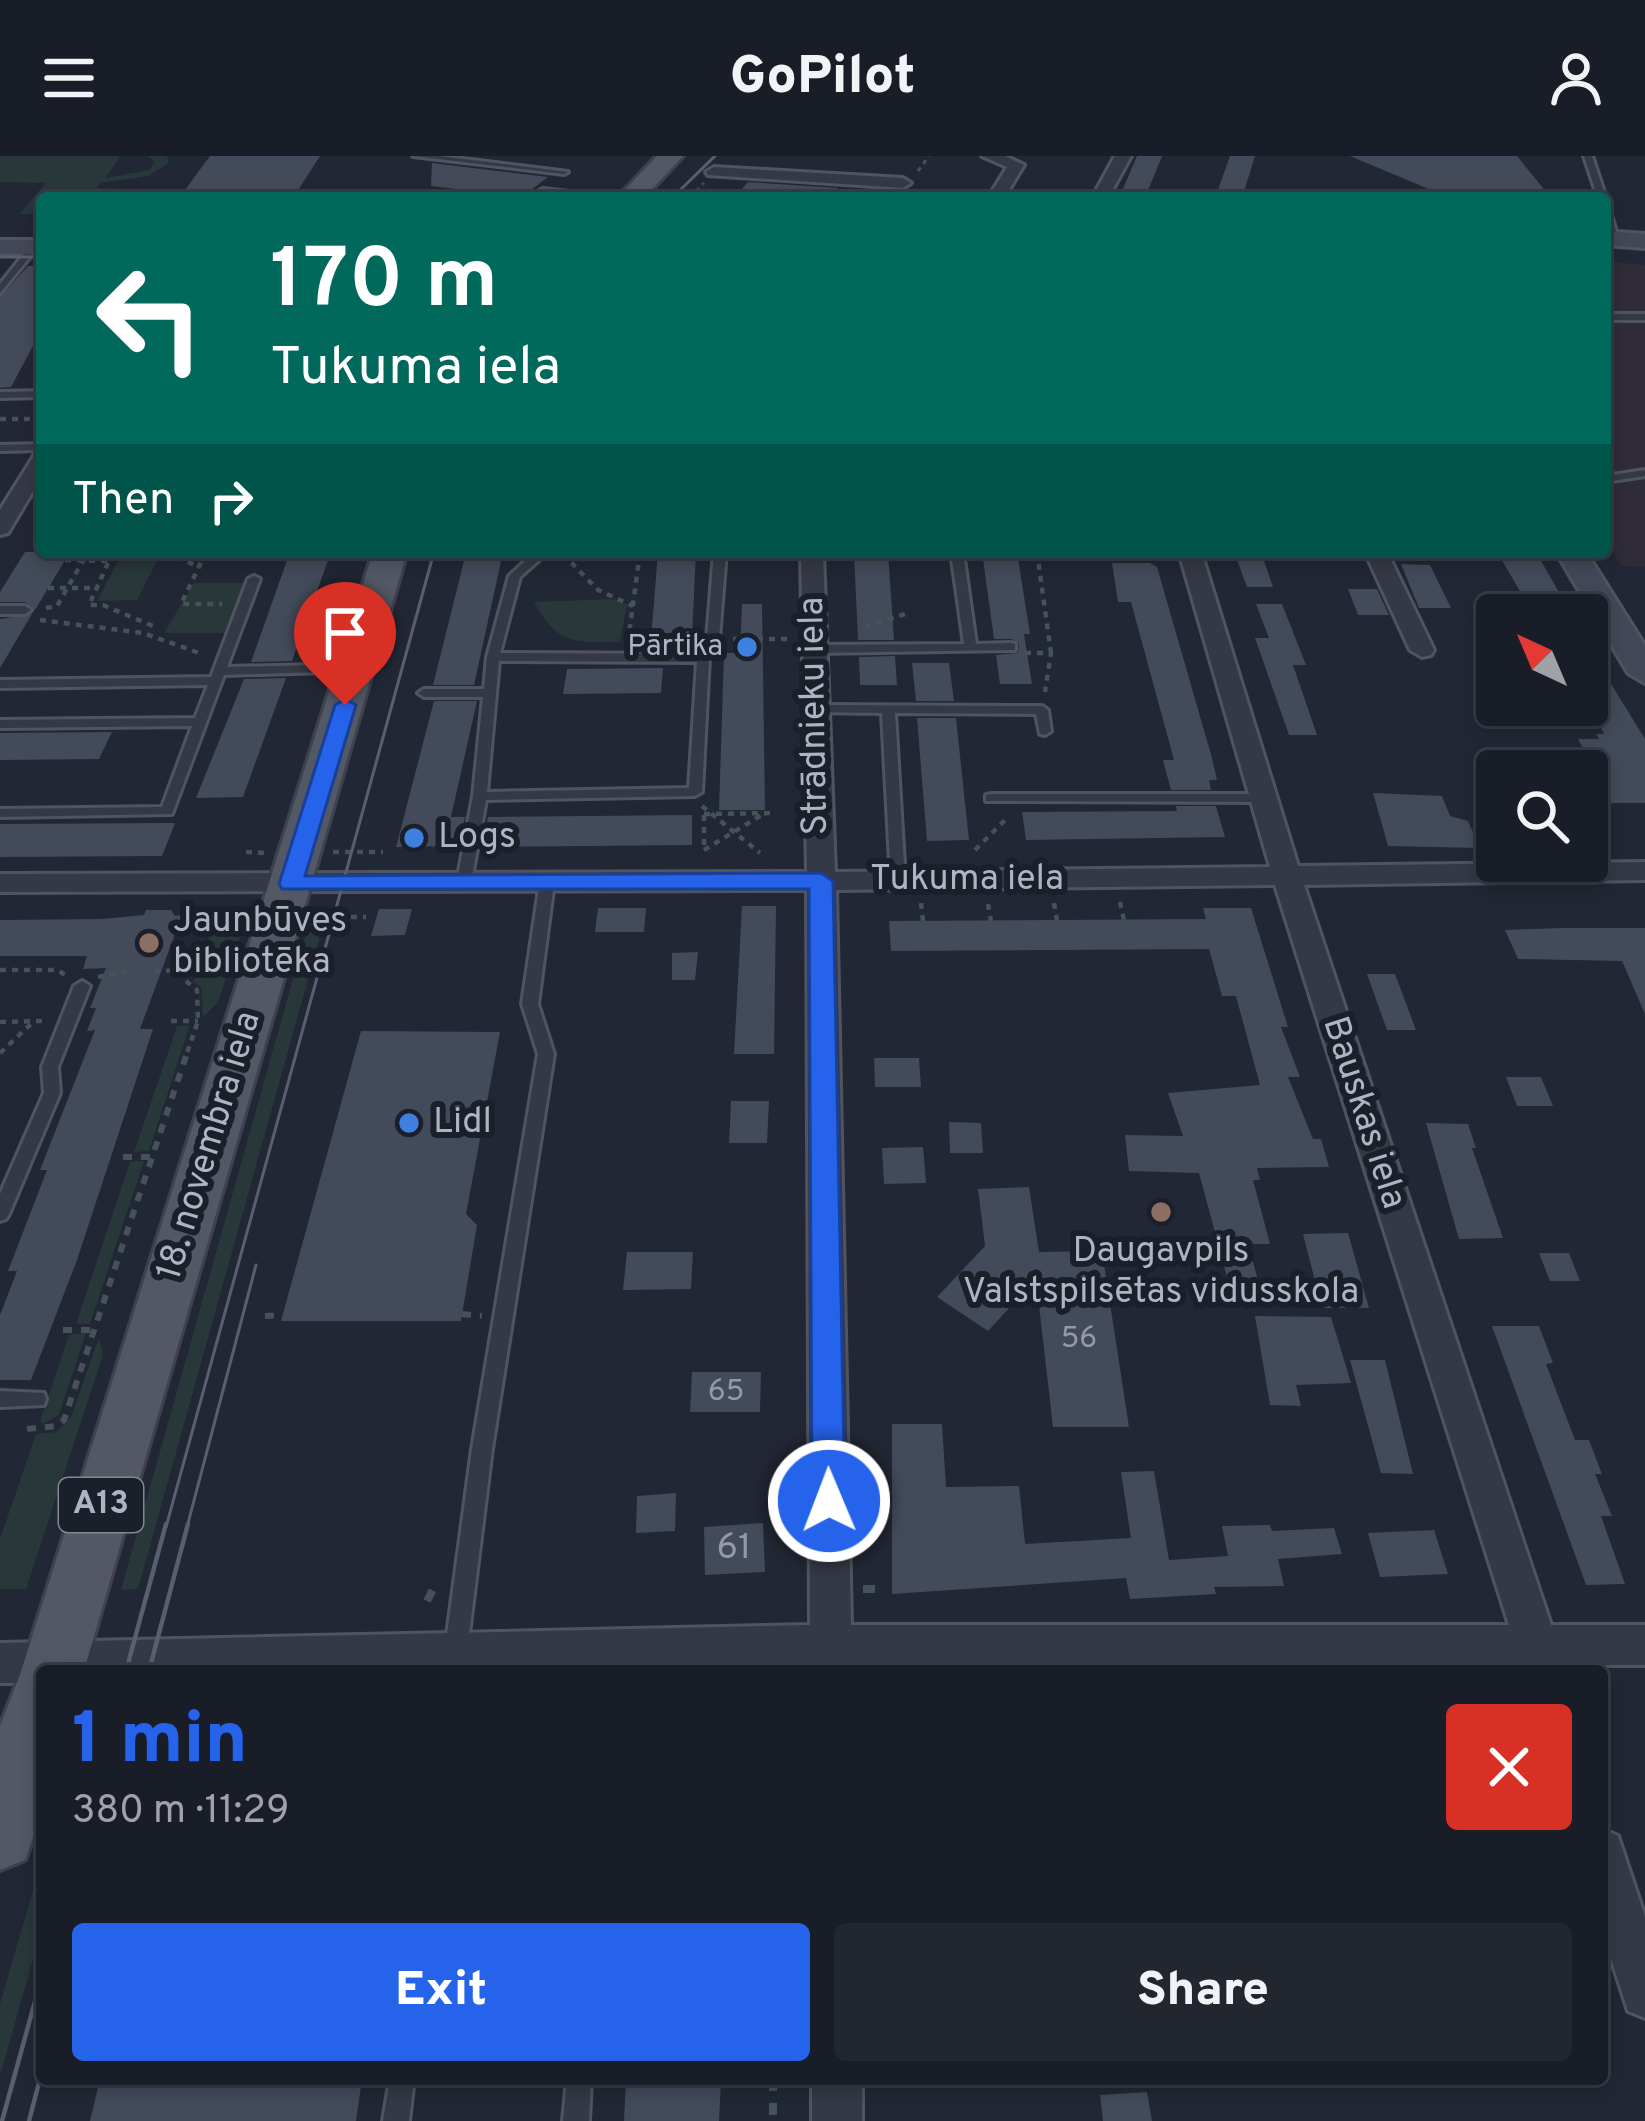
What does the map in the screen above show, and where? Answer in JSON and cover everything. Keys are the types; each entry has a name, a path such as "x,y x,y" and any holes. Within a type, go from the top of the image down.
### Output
{"main road":[{"path":"636,192 671,156"},
{"name":"18. novembra iela","path":"39,1665 388,558"},
{"name":"18. novembra iela","path":"0,1835 36,1674"}],"street":[{"path":"806,182 825,156"},
{"path":"990,156 1016,165 1000,192"},
{"path":"1103,192 1123,156"},
{"path":"715,172 806,182 908,176 893,192"},
{"path":"1611,239 1645,241"},
{"path":"0,248 36,247"},
{"path":"0,529 21,493"},
{"name":"Strādnieku iela","path":"812,558 831,1658"},
{"name":"Bauskas iela","path":"1192,558 1287,877 1540,1658"},
{"path":"1379,558 1422,650"},
{"path":"1575,558 1645,673"},
{"name":"Tukuma iela","path":"0,884 290,872 464,882 1645,872"},
{"path":"291,1665 461,1659 1540,1658 1645,1645"},
{"path":"1608,1872 1645,1994"},
{"path":"837,2085 837,2121"}],"lane":[{"path":"417,156 564,172 543,191"},
{"path":"1588,156 1600,192"},
{"path":"543,191 552,192"},
{"path":"0,290 36,249"},
{"path":"1611,317 1645,317"},
{"path":"0,394 36,394"},
{"path":"0,448 36,447"},
{"path":"1611,478 1645,473"},
{"path":"464,882 480,796 493,657 515,576 535,558"},
{"path":"480,796 695,792 703,658 712,639 720,558"},
{"path":"958,558 970,647"},
{"path":"0,813 167,811 254,579"},
{"path":"0,610 30,613"},
{"path":"814,645 1011,647"},
{"path":"493,657 703,658"},
{"path":"0,684 356,668"},
{"path":"424,693 490,693"},
{"path":"815,709 1042,710 1046,731"},
{"path":"888,709 898,881"},
{"path":"0,724 201,722"},
{"path":"991,798 1264,798"},
{"path":"461,1659 491,1388 545,1054 530,1004 547,882"},
{"path":"0,1214 52,1093 50,1067 82,986"},
{"path":"0,1399 38,1399"},
{"path":"396,2121 401,2085"},
{"path":"576,2121 579,2085"}],"path":[{"path":"4,410 26,434"},
{"path":"0,419 36,419"},
{"path":"179,558 199,567"},
{"path":"181,604 203,558"},
{"path":"568,558 598,590 633,606"},
{"path":"626,658 639,558"},
{"path":"1038,558 1051,653 1042,710"},
{"path":"65,560 109,560 93,588"},
{"path":"30,613 57,606 83,560"},
{"path":"48,588 93,588 97,590 89,605 103,605 153,626"},
{"path":"170,603 221,604"},
{"path":"30,613 181,643 219,672"},
{"path":"149,634 157,617"},
{"path":"712,639 814,645"},
{"path":"1011,647 1019,652 1051,653"},
{"path":"975,850 1026,798"},
{"path":"707,812 770,813 704,851 707,812"},
{"path":"707,812 760,853"},
{"path":"290,872 383,852"},
{"path":"290,872 366,917"},
{"path":"1120,902 1124,920"},
{"path":"1054,903 1057,920"},
{"path":"921,904 923,921"},
{"path":"988,904 991,921"},
{"path":"223,917 241,917"},
{"path":"0,970 57,970 82,986"},
{"path":"154,971 189,970"},
{"path":"27,1429 56,1426 64,1420 198,1021 197,990 186,981"},
{"path":"0,1022 68,1020"},
{"path":"0,1053 34,1021"},
{"path":"171,1021 198,1021"},
{"path":"123,1157 152,1157"},
{"path":"265,1316 283,1315"},
{"path":"62,1330 94,1330"},
{"path":"863,1589 878,1589"},
{"path":"773,2085 773,2121"}],"shaded area":[{"path":"0,156 121,156 105,178 149,170 155,162 148,156 167,156 169,163 148,176 101,183 96,188 125,189 123,192 38,192 46,183 0,182"},
{"path":"36,194 36,214 19,214"},
{"path":"1611,262 1645,265 1645,567 1622,566 1611,549"},
{"path":"119,559 158,559 137,600 97,601"},
{"path":"194,583 247,583 226,633 164,633"},
{"path":"613,599 627,604 620,642 591,642 560,634 534,602"},
{"path":"221,922 242,922 243,929 218,1002 203,1017 201,987 193,982 212,928"},
{"path":"309,922 324,922 138,1589 121,1590"},
{"path":"190,1025 149,1151 134,1152 177,1026"},
{"path":"144,1161 90,1324 76,1324 130,1162"},
{"path":"86,1333 59,1415 43,1424 40,1421 69,1335"},
{"path":"99,1337 103,1355 26,1589 0,1589 0,1539 36,1434 56,1432 71,1417"},
{"path":"36,1879 36,1949 0,2076 0,2004"}],"building":[{"path":"210,156 320,156 297,192 183,192"},
{"path":"1137,156 1162,156 1147,192 1122,192"},
{"path":"1230,156 1255,156 1244,192 1217,192"},
{"path":"1350,156 1517,156 1546,192 1436,192"},
{"path":"432,163 548,177 528,192 431,186"},
{"path":"748,182 838,188 835,192 739,192"},
{"path":"28,266 36,266 36,340 11,387 0,388 0,297"},
{"path":"25,552 36,552 36,558 66,558 35,610 25,602 0,602 0,592"},
{"path":"288,558 329,558 292,661 251,662"},
{"path":"465,558 502,558 474,685 433,685"},
{"path":"658,558 696,558 692,638 651,639"},
{"path":"854,558 888,558 894,640 858,640"},
{"path":"983,558 1018,558 1032,684 1000,684 996,655 1018,653 1019,644 994,639"},
{"path":"1236,558 1263,558 1273,587 1247,587"},
{"path":"1501,558 1539,558 1560,594 1522,594"},
{"path":"1112,563 1157,567 1212,758 1217,780 1209,780 1211,790 1171,790 1163,760 1174,760 1131,602 1118,602"},
{"path":"1401,564 1430,565 1451,608 1419,608"},
{"path":"1348,589 1377,589 1389,615 1358,615"},
{"path":"742,604 762,604 765,810 719,810 724,653 740,653"},
{"path":"1256,604 1282,604 1306,665 1293,665 1317,735 1289,735 1255,638 1269,638"},
{"path":"32,614 0,668 0,619"},
{"path":"895,656 897,685 860,685 859,657"},
{"path":"912,663 949,663 954,701 916,701"},
{"path":"663,668 661,693 563,694 567,669"},
{"path":"286,678 243,797 196,798 244,679"},
{"path":"1608,679 1645,739 1645,803 1611,803 1608,750 1584,750 1578,739 1599,739 1596,734 1604,734 1600,726 1608,726"},
{"path":"434,701 477,701 451,817 465,817 459,846 396,847"},
{"path":"917,718 956,718 969,840 927,841"},
{"path":"112,732 99,759 0,760 0,733"},
{"path":"1373,793 1442,796 1450,816 1468,821 1476,839 1476,848 1388,846"},
{"path":"1176,806 1216,806 1225,837 1026,840 1022,812 1177,811"},
{"path":"692,815 692,845 482,847 488,817"},
{"path":"175,823 162,856 0,857 0,824"},
{"path":"742,906 776,906 774,1054 734,1054"},
{"path":"598,908 646,908 644,932 595,932"},
{"path":"1203,908 1251,908 1288,1027 1281,1027 1300,1077 1288,1077 1313,1139 1321,1139 1329,1167 1257,1168 1260,1180 1253,1180 1270,1244 1248,1244 1263,1298 1233,1299 1199,1173 1129,1171 1125,1135 1183,1136 1168,1093 1260,1085 1236,996 1222,996 1209,949 891,951 889,921 1206,919"},
{"path":"379,909 412,909 405,935 371,936"},
{"path":"146,910 182,915 140,1029 153,1029 77,1260 31,1380 0,1380 0,1315 17,1271 8,1271 47,1170 40,1170 95,1030 87,1031 96,1008 90,1008 106,968 83,969 87,956 0,956 0,920 103,919 144,915"},
{"path":"1645,928 1645,1014 1622,961 1518,959 1505,930"},
{"path":"698,952 695,980 672,980 672,953"},
{"path":"1367,974 1395,974 1416,1030 1387,1030"},
{"name":"Lidl","path":"361,1031 500,1032 466,1214 477,1225 461,1321 281,1321"},
{"path":"874,1058 919,1058 921,1087 875,1087"},
{"path":"1506,1077 1541,1077 1553,1106 1517,1106"},
{"path":"731,1101 769,1101 767,1143 729,1143"},
{"path":"949,1122 981,1123 983,1153 950,1153"},
{"path":"1426,1123 1468,1124 1503,1238 1459,1239"},
{"path":"923,1147 926,1183 884,1184 882,1148"},
{"path":"1029,1187 1039,1252 1102,1251 1129,1427 1053,1427 1036,1279 988,1331 937,1297 985,1246 978,1189"},
{"path":"1348,1233 1369,1308 1322,1308 1303,1234"},
{"path":"627,1252 693,1252 691,1289 623,1290"},
{"path":"1539,1253 1569,1253 1580,1281 1550,1281"},
{"path":"1255,1316 1331,1317 1351,1383 1296,1385 1301,1406 1270,1405"},
{"path":"1492,1326 1539,1326 1553,1363 1546,1364 1575,1440 1589,1440 1602,1474 1595,1474 1612,1516 1601,1516 1625,1584 1586,1585"},
{"path":"1350,1360 1385,1360 1413,1474 1381,1473"},
{"path":"692,1372 761,1372 760,1412 690,1412"},
{"path":"892,1424 942,1424 946,1487 1019,1486 1025,1544 1131,1538 1121,1472 1154,1471 1169,1560 1228,1556 1222,1526 1270,1525 1272,1531 1334,1528 1342,1554 1278,1559 1284,1586 1214,1587 1216,1594 1130,1599 1126,1578 892,1594"},
{"path":"676,1493 675,1531 636,1533 637,1496"},
{"path":"763,1523 765,1572 705,1575 704,1527"},
{"path":"1434,1530 1448,1574 1380,1577 1368,1533"},
{"path":"99,2085 361,2085 356,2121 90,2121"},
{"path":"626,2085 721,2085 719,2121 624,2121"},
{"path":"1147,2092 1152,2121 1103,2121 1100,2095"}],"tram line":[{"path":"678,192 715,156"},
{"path":"0,257 36,257"},
{"path":"166,1527 432,558"},
{"path":"187,1527 256,1265"},
{"path":"128,1665 166,1524"},
{"path":"151,1665 188,1524"},
{"path":"2,2121 36,1998"},
{"path":"29,2121 38,2085"}],"place":[{"name":"Pārtika","path":"747,647"},
{"name":"Logs","path":"414,838"},
{"name":"Jaunbūves bibliotēka","path":"149,943"},
{"name":"Lidl","path":"409,1123"},
{"name":"Daugavpils Valstspilsētas vidusskola","path":"1161,1212"}],"route":[{"path":"345,705 290,884 821,881 829,1501"}]}
